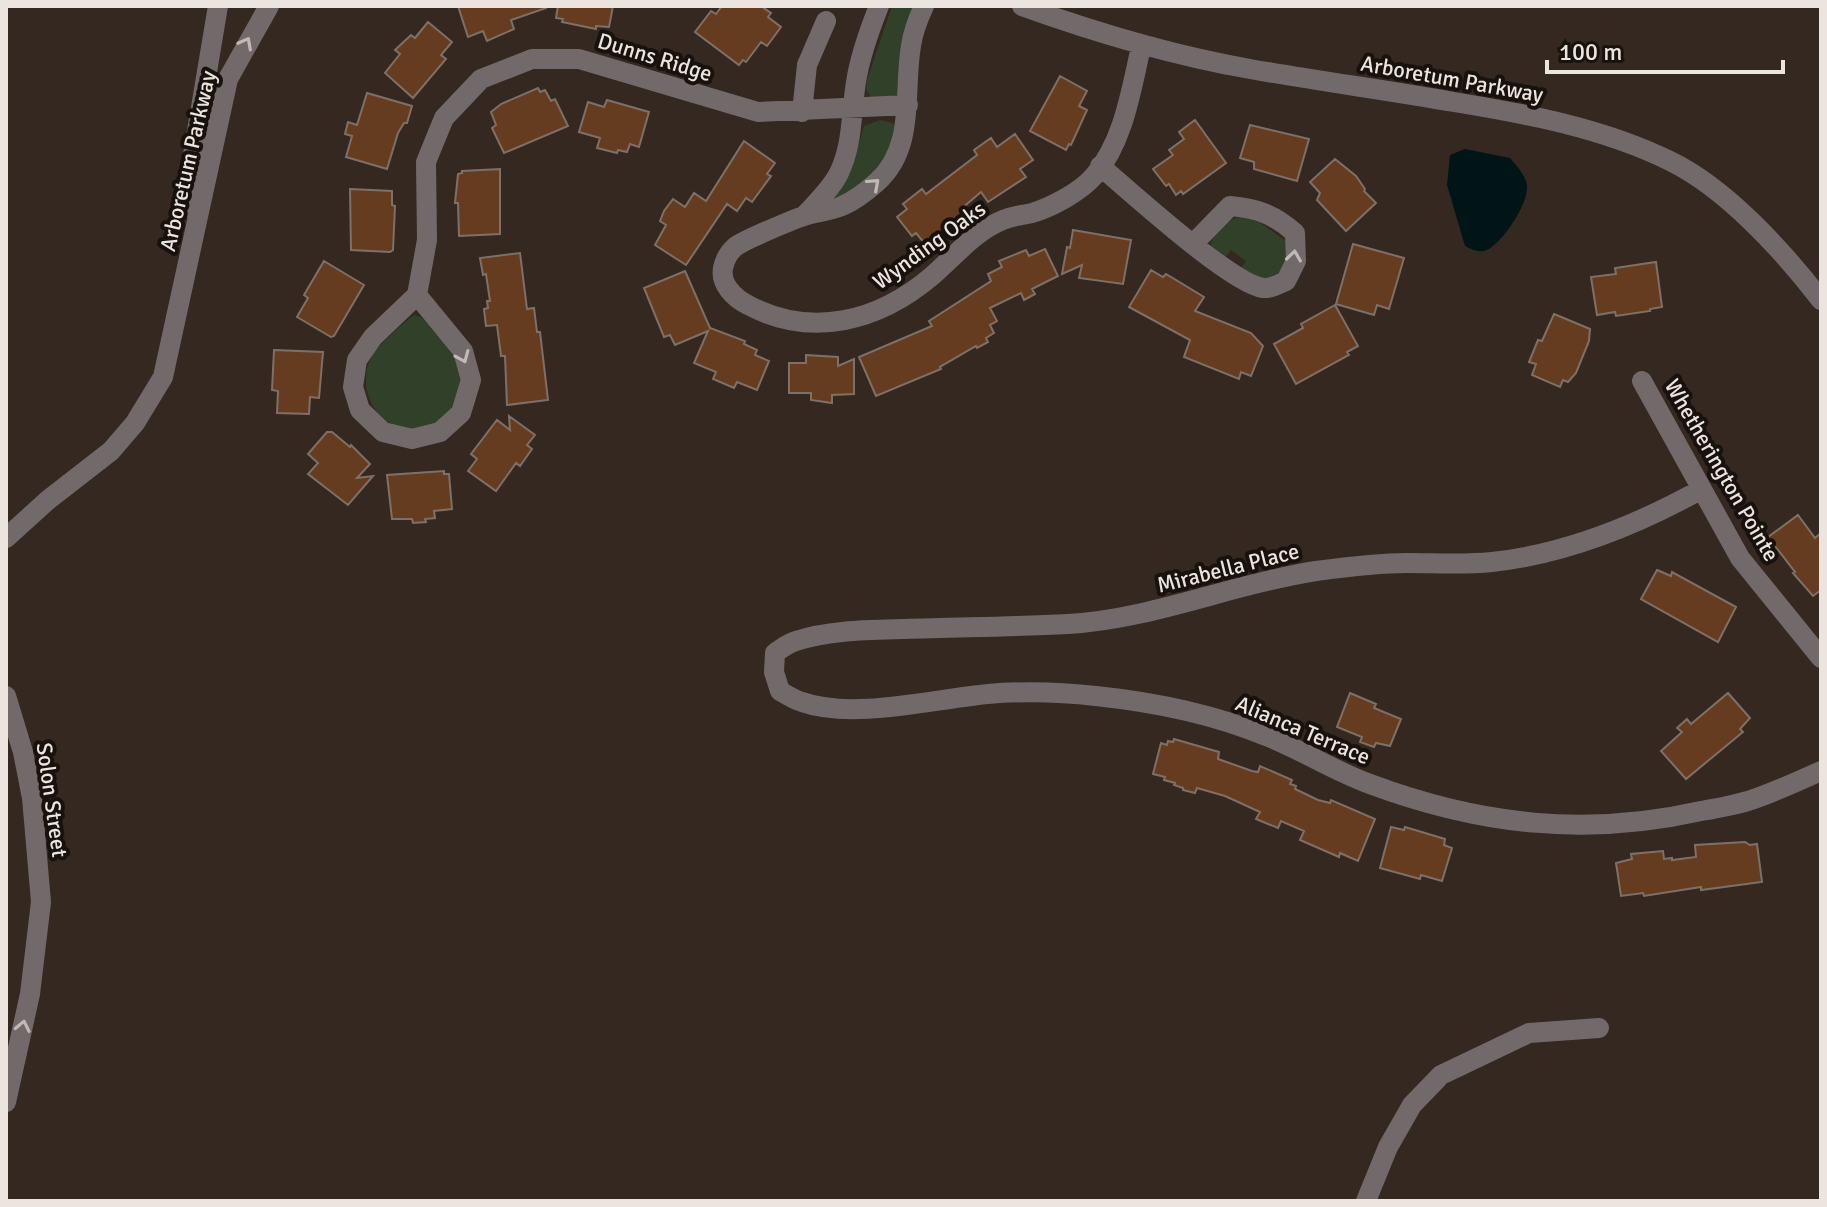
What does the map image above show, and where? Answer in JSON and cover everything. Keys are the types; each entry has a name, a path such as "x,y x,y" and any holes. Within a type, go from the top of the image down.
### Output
{"street":[{"name":"Arboretum Parkway","path":"174,335 192,161 218,6"},
{"name":"Arboretum Parkway","path":"6,538 48,500 103,459 135,423 163,377 228,79 269,6"},
{"name":"Wynding Oaks","path":"804,216 838,176 846,155 861,59 879,6"},
{"name":"Wynding Oaks","path":"924,6 910,48 908,105 901,144 893,162 880,180 842,206 804,216 736,246 726,257 722,273 728,289 737,299 769,314 804,322 842,320 882,310 898,302 975,237 1002,220 1036,212 1066,198 1093,177 1121,126 1141,47"},
{"name":"Arboretum Parkway","path":"1022,6 1141,47 1249,69 1526,114 1620,141 1671,162 1707,184 1770,239 1821,300"},
{"path":"802,112 807,65 826,21"},
{"name":"Dunns Ridge","path":"417,295 427,240 426,162 444,118 481,79 532,59 579,59 758,112 908,105"},
{"path":"1100,166 1193,244 1247,283 1265,289 1286,281 1296,261 1295,233 1279,219 1252,208 1230,206 1193,244"},
{"path":"417,295 463,351 471,380 461,413 440,432 412,439 383,432 360,410 353,387 357,360 373,337 417,295"},
{"name":"Whetherington Pointe","path":"1642,381 1740,558 1821,658"},
{"name":"Mirabella Place","path":"774,672 775,653 793,641 829,635 877,630 1070,624 1135,615 1260,582 1316,571 1406,563 1494,562 1543,553 1600,538 1702,489"},
{"name":"Arboretum Parkway","path":"6,521 48,500"},
{"name":"Alianca Terrace","path":"774,672 780,691 801,702 828,707 873,708 990,694 1045,693 1095,696 1191,712 1265,735 1366,783 1420,802 1491,819 1570,826 1621,826 1751,800 1821,771"},
{"name":"Solon Street","path":"6,1102 30,994 41,902 32,798 7,694"},
{"path":"1366,1201 1388,1147 1412,1105 1441,1075 1529,1033 1599,1028"}],"green space":[{"path":"892,6 916,6 901,92 896,97 872,98 866,90 867,80"},
{"path":"880,120 893,123 898,133 876,175 827,205 850,174 864,126"},
{"path":"1239,217 1259,222 1286,241 1290,259 1274,281 1239,272 1246,261 1231,250 1223,261 1210,250 1219,229"},
{"path":"414,315 424,319 456,357 461,368 462,386 459,398 445,417 412,429 400,427 380,415 369,396 366,374 378,348"}],"shaded area":[{"path":"1465,149 1510,158 1523,174 1527,185 1524,201 1502,238 1483,251 1465,246 1447,185 1450,155"}],"building":[{"path":"458,6 546,8 511,20 514,29 487,41 483,31 468,37"},
{"path":"558,6 613,6 609,27 596,26 596,29 562,22 563,19 556,18"},
{"path":"722,6 761,6 771,13 768,17 781,27 767,46 761,42 746,62 743,60 739,65 695,32 711,11 716,14"},
{"path":"428,22 452,42 441,55 446,59 413,98 385,73 400,54 395,50 411,35 415,38"},
{"path":"1060,76 1087,91 1079,106 1087,110 1066,150 1030,131"},
{"path":"538,88 540,92 545,90 551,101 555,99 568,126 504,153 492,128 496,125 491,112 501,104"},
{"path":"367,93 412,106 407,123 398,133 387,169 346,157 352,136 345,134 348,122 357,125"},
{"path":"607,100 649,112 639,147 630,144 627,152 618,150 617,153 597,148 600,138 579,132 588,102 604,107"},
{"path":"1195,120 1226,163 1183,194 1181,191 1176,195 1153,169 1173,155 1169,150 1184,139 1179,132"},
{"path":"1250,125 1309,139 1297,181 1254,169 1254,162 1240,158"},
{"path":"1015,134 1033,160 1020,169 1026,177 988,202 981,192 960,210 963,214 952,226 925,244 916,233 912,236 897,217 907,209 903,204 922,189 926,194 977,155 974,150 991,138 997,147"},
{"path":"744,141 775,163 767,174 771,176 752,202 746,198 737,211 727,204 686,265 655,245 666,225 660,221 664,211 673,199 685,207 694,193 706,201"},
{"path":"1335,159 1356,176 1364,191 1376,203 1346,231 1317,200 1320,193 1310,182"},
{"path":"500,169 500,234 459,236 458,203 455,203 458,174 462,171"},
{"path":"350,189 392,191 392,205 395,206 393,250 351,250"},
{"path":"1073,230 1131,240 1123,284 1079,278 1082,265 1062,274"},
{"path":"1353,244 1404,258 1389,309 1377,305 1374,315 1336,304"},
{"path":"1045,249 1058,276 1032,289 1035,294 1024,300 1021,293 990,308 997,321 990,325 994,333 986,338 988,342 976,346 941,369 876,396 859,357 932,326 929,321 991,281 988,274 1002,267 999,261 1026,250 1029,256"},
{"path":"520,253 527,309 534,308 537,332 540,332 548,400 507,405 505,356 501,356 497,325 486,326 484,309 488,308 487,301 490,301 480,258"},
{"path":"324,261 364,285 331,337 297,317 308,298 304,295"},
{"path":"1656,262 1662,307 1616,316 1615,312 1597,315 1591,277 1616,274 1615,268"},
{"path":"1151,270 1163,277 1166,274 1204,297 1195,311 1251,333 1263,346 1251,376 1241,372 1239,379 1184,357 1190,340 1129,307"},
{"path":"685,271 710,328 745,341 744,344 757,350 755,355 769,361 757,390 737,382 734,388 713,379 716,372 694,363 708,331 675,345 670,335 664,337 644,288"},
{"path":"1335,305 1358,346 1347,352 1349,355 1296,384 1274,344"},
{"path":"1554,314 1590,329 1589,341 1576,373 1568,382 1563,380 1560,387 1532,375 1536,364 1529,362"},
{"path":"274,350 323,352 319,398 310,397 309,414 277,413 278,391 272,390"},
{"path":"806,355 838,357 838,366 854,359 854,394 832,395 832,403 811,400 811,393 789,393 789,363 806,363"},
{"path":"509,416 535,435 527,445 532,449 520,466 516,463 496,491 468,471 477,459 471,454 497,420 510,430"},
{"path":"327,432 351,445 370,464 357,478 373,476 348,505 308,474 318,463 308,454"},
{"path":"444,471 444,474 449,474 452,509 434,511 435,518 425,519 426,522 392,519 387,475"},
{"path":"1798,515 1815,538 1821,533 1821,590 1813,596 1768,537"},
{"path":"1657,570 1671,576 1672,572 1736,607 1718,642 1641,599"},
{"path":"1350,693 1376,704 1374,708 1401,719 1390,746 1376,743 1374,747 1360,742 1362,737 1337,727"},
{"path":"1728,693 1750,718 1740,729 1743,732 1686,779 1661,751 1682,732 1677,728 1687,719 1691,724"},
{"path":"1174,739 1219,752 1218,759 1252,771 1258,772 1260,766 1292,780 1290,784 1296,786 1295,789 1318,800 1330,803 1331,800 1375,819 1358,861 1340,853 1339,857 1300,840 1304,831 1281,821 1278,828 1256,819 1260,812 1225,796 1197,788 1195,793 1183,790 1175,783 1164,780 1165,777 1153,774 1161,743 1167,745"},
{"path":"1391,827 1404,830 1405,827 1445,839 1444,845 1452,848 1442,881 1421,875 1420,879 1380,868"},
{"path":"1757,844 1762,882 1621,896 1616,863 1632,859 1631,854 1663,851 1664,859 1672,860 1696,857 1695,845"}]}
